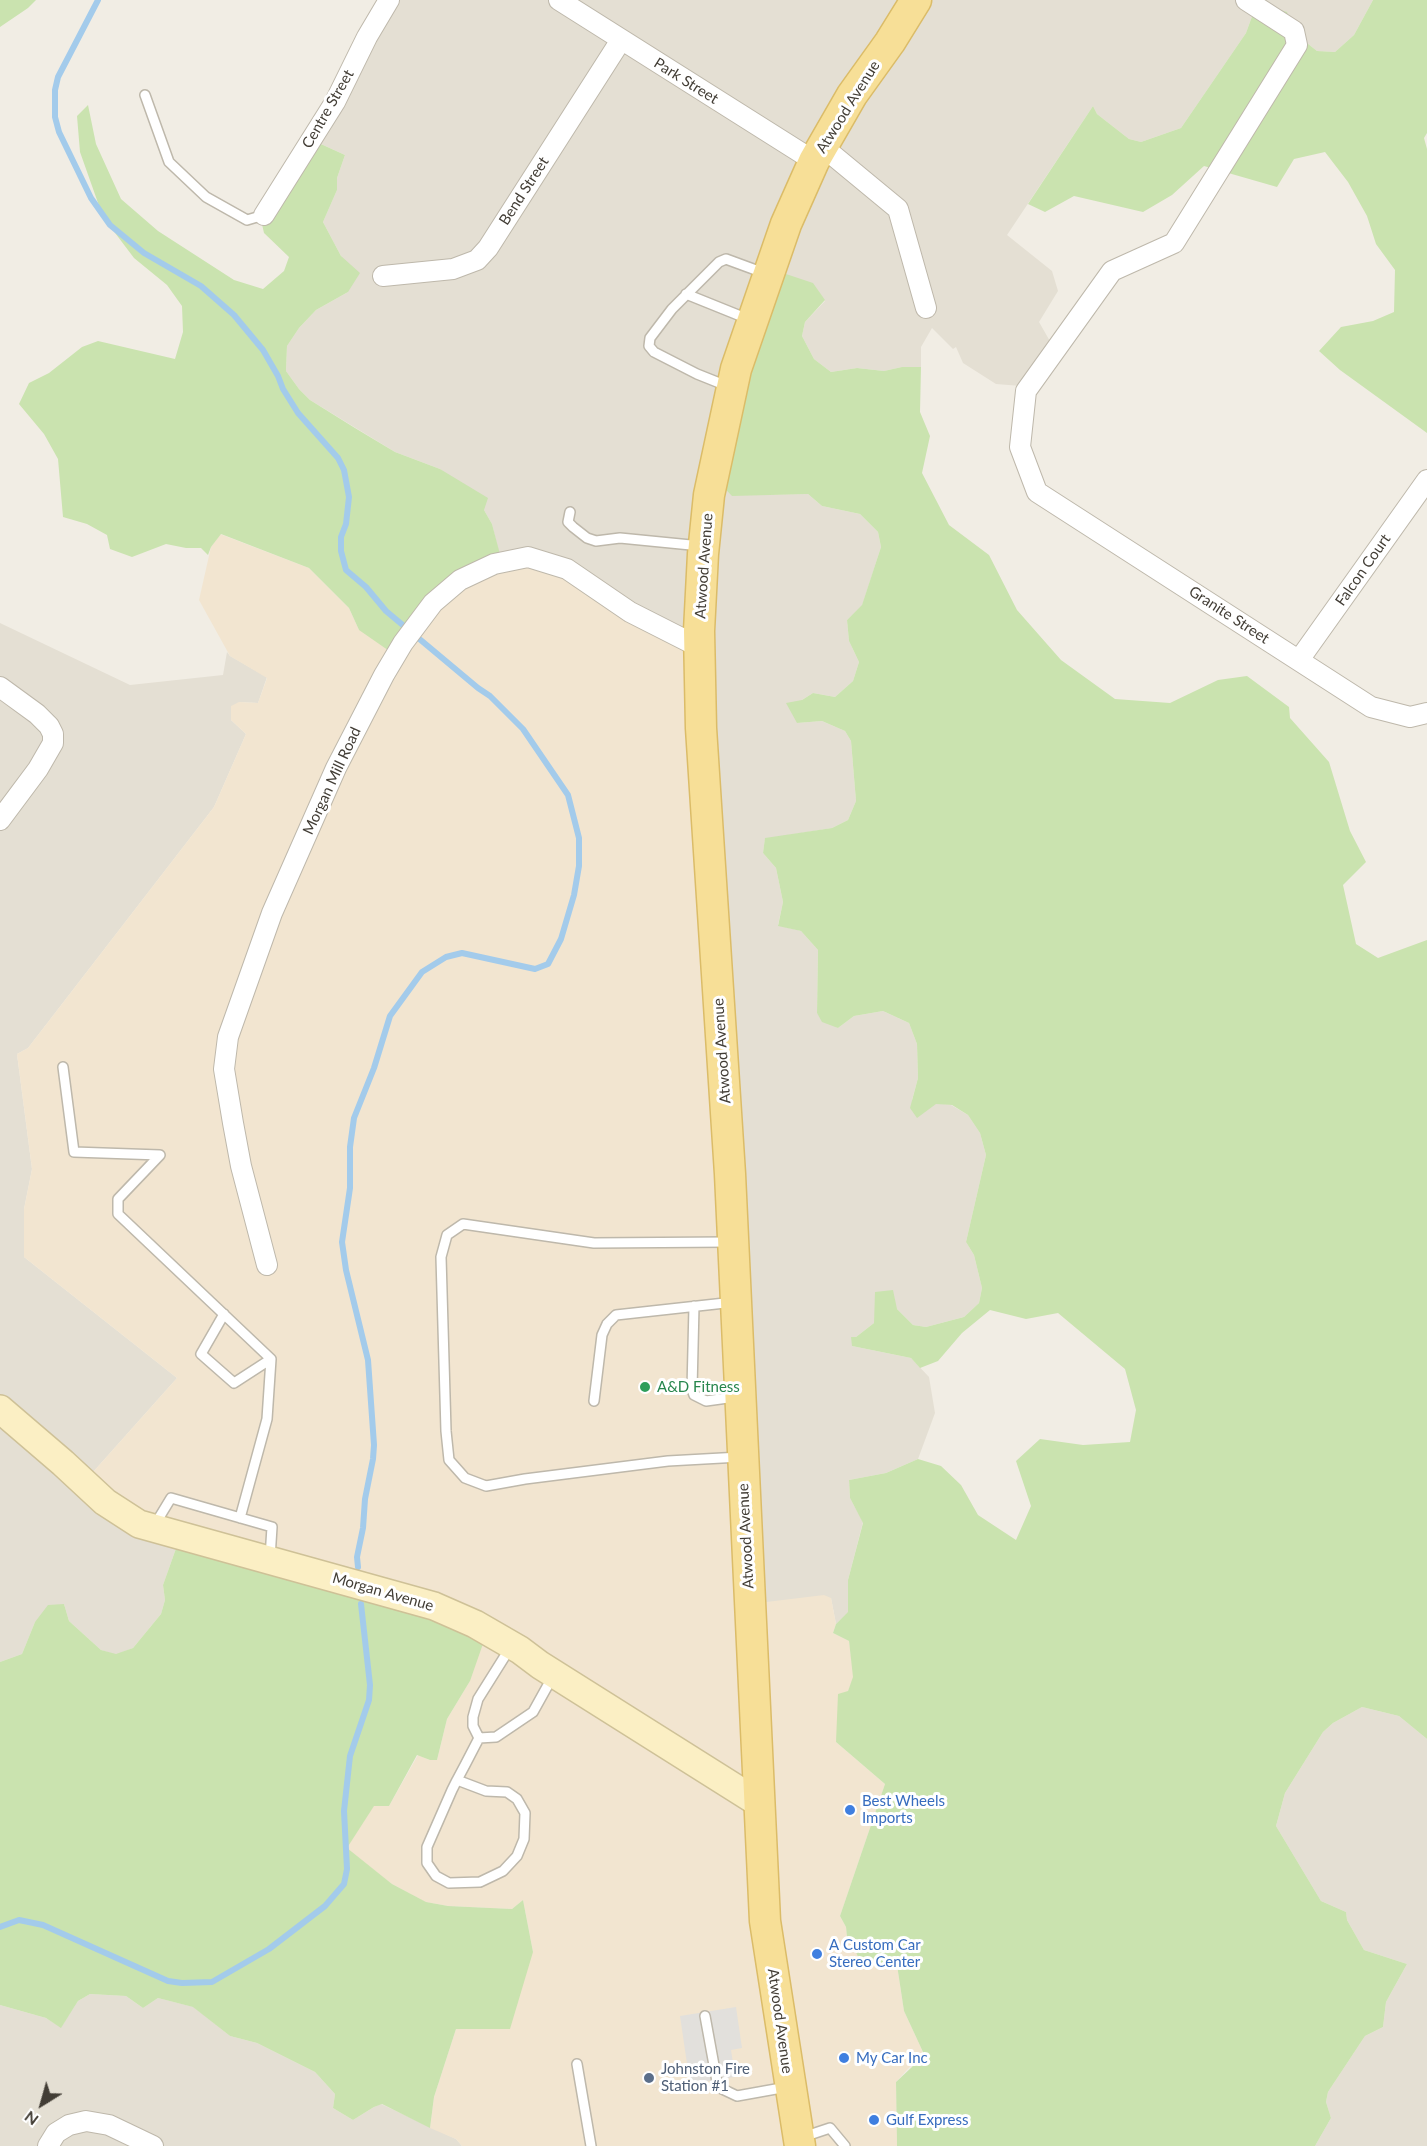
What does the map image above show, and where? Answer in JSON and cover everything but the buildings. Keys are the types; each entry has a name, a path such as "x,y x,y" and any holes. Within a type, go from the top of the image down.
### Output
{"main road":[{"name":"Atwood Avenue","path":"799,2142 765,1921 733,1242 700,728 701,648 699,631 709,495 736,369 786,224 818,154 852,95 890,42 916,0"}],"street":[{"name":"Centre Street","path":"264,215 335,102 367,37 389,0"},
{"name":"Park Street","path":"559,0 621,40 818,154 898,208 926,308"},
{"name":"Granite Street","path":"1246,0 1294,32 1297,45 1174,243 1112,271 1026,391 1020,447 1037,492 1371,707 1410,717 1427,713"},
{"name":"Bend Street","path":"383,276 453,269 477,260 488,248 621,40"},
{"name":"Falcon Court","path":"1299,660 1427,480"},
{"name":"Morgan Mill Road","path":"267,1265 241,1167 233,1123 224,1069 228,1037 272,913 336,768 403,643 433,603 460,580 494,564 528,557 567,569 630,612 701,648"},
{"path":"0,687 37,714 49,726 53,734 53,743 38,769 0,820"},
{"name":"Morgan Avenue","path":"0,1409 63,1462 105,1502 139,1524 434,1606 475,1624 512,1645 759,1803"},
{"path":"48,2146 56,2133 69,2125 86,2121 109,2125 153,2146"}],"lane":[{"path":"145,95 169,162 206,197 247,220 264,215"},
{"path":"732,388 654,352 649,346 650,338 686,294 719,262 726,259 769,275"},
{"path":"686,294 753,321"},
{"path":"570,512 568,522 587,538 596,541 620,538 704,546"},
{"path":"63,1067 74,1152 160,1155 118,1199 118,1214 271,1359"},
{"path":"733,1242 594,1243 463,1224 447,1235 441,1257 446,1431 449,1461 465,1478 486,1486 668,1461 742,1457"},
{"path":"594,1401 602,1335 607,1324 616,1315 736,1301"},
{"path":"694,1306 694,1395 706,1401 740,1396"},
{"path":"224,1314 201,1354 234,1383 271,1359"},
{"path":"240,1518 267,1419 271,1359"},
{"path":"153,1528 171,1498 272,1527 270,1561"},
{"path":"479,1738 473,1726 478,1699 512,1645"},
{"path":"479,1738 496,1737 533,1712 555,1674"},
{"path":"457,1780 486,1791 507,1791 517,1799 525,1813 524,1839 517,1856 503,1870 480,1882 449,1883 436,1876 427,1863 427,1847 457,1780 479,1738"},
{"path":"705,2016 718,2087 737,2096 790,2086"},
{"path":"577,2064 591,2146"},
{"path":"799,2142 830,2128 845,2146"}],"shaded area":[{"path":"388,0 1258,0 1246,33 1181,128 1141,142 1129,139 1097,114 1093,106 1007,235 1052,271 1058,291 1039,322 1051,343 1021,386 996,384 963,363 956,347 953,349 932,328 921,347 921,367 902,367 884,371 857,368 831,372 814,359 802,336 805,322 825,301 812,283 732,495 808,494 822,506 860,514 878,532 881,547 862,606 847,620 849,641 859,662 853,681 835,697 813,693 802,700 797,723 822,721 845,731 851,741 856,801 848,820 832,828 765,839 763,853 776,868 783,902 778,925 801,931 818,950 817,1013 838,1028 854,1016 883,1011 909,1023 917,1044 918,1078 912,1100 951,1105 968,1115 980,1133 986,1155 966,1242 974,1255 982,1288 979,1303 964,1317 926,1327 913,1325 897,1309 856,1337 852,1346 911,1358 929,1377 935,1413 918,1459 886,1473 849,1480 850,1498 863,1522 848,1580 849,1612 836,1624 831,1598 750,1604 492,524 484,510 440,469 395,452 310,400 286,371 287,346 299,328 316,310 348,292 341,256 323,222 337,190 337,178 345,155 312,140"},
{"path":"1260,0 1373,0 1354,35 1335,52 1317,51 1293,32 1273,8"},
{"path":"220,534 309,568 349,608 359,630 462,579 535,559 685,643 750,1604 824,1595 831,1598 836,1624 833,1633 849,1641 854,1677 848,1691 836,1742 885,1784 840,1916 846,1927 847,1937 897,1965 904,2011 923,2052 896,2082 897,2146 462,2146 456,2139 430,2128 434,2097 456,2029 533,1952 523,1900 512,1909 448,1906 425,1902 392,1884 346,1849 374,1805 389,1806 418,1755 437,1760 447,1719 470,1681 183,1539 85,1481 177,1378 24,1257 24,1209 32,1169 17,1054 28,1048 214,807 246,734 231,720 231,706 239,702 258,703 267,678 230,656 199,600 211,547"},
{"path":"0,623 130,685 223,675 227,652 230,656 267,677 258,703 239,702 231,720 246,734 214,807 28,1048 17,1054 32,1169 24,1209 24,1257 177,1378 85,1481 179,1540 163,1585 165,1600 161,1614 133,1648 116,1655 101,1650 69,1621 64,1604 35,1622 22,1654 0,1662"},
{"path":"1362,1707 1399,1716 1427,1739 1427,2146 1315,2146 1331,2118 1326,2102 1328,2092 1365,2036 1383,2027 1386,2002 1407,1964 1364,1950 1347,1920 1346,1912 1321,1901 1276,1826 1285,1793 1323,1732 1333,1723"},
{"path":"90,1994 126,1996 143,2008 158,1998 194,2007 230,2036 257,2043 315,2072 335,2094 333,2108 353,2120 381,2104 456,2139 462,2146 0,2146 0,2005 46,2018 61,2027 78,2001"},
{"path":"736,2007 742,2048 731,2050 735,2077 690,2084 680,2016"}],"green space":[{"path":"0,0 36,0 0,27"},
{"path":"1258,0 1287,12 1293,32 1317,51 1335,52 1354,35 1373,0 1427,0 1427,133 1424,138 1427,149 1427,433 1340,370 1319,351 1341,327 1373,321 1394,312 1395,270 1376,244 1367,216 1348,182 1325,152 1294,159 1277,187 1204,166 1172,195 1143,212 1074,196 1045,212 1028,204 1093,106 1097,114 1129,139 1141,142 1181,128 1246,33"},
{"path":"88,105 96,144 121,199 158,231 234,280 263,289 284,271 289,257 264,233 261,220 312,140 345,155 337,178 337,190 323,222 341,256 360,273 348,292 316,310 299,328 287,346 286,371 310,400 395,452 440,469 488,498 484,510 492,524 501,558 462,579 395,655 359,630 349,608 309,568 221,534 208,555 201,548 166,544 132,557 110,549 107,535 87,524 63,517 58,459 44,434 19,404 29,383 49,373 82,347 98,341 175,359 183,332 182,306 167,285 134,258 103,217 80,152 77,116"},
{"path":"774,270 813,283 825,300 805,322 802,336 814,359 831,372 857,368 884,371 902,367 921,367 920,412 930,436 922,473 949,525 989,555 1017,610 1061,660 1115,699 1170,703 1218,680 1247,676 1289,707 1290,718 1329,762 1350,831 1366,862 1343,885 1356,944 1378,958 1427,940 1427,1739 1399,1716 1362,1707 1333,1723 1323,1732 1285,1793 1276,1826 1321,1901 1346,1912 1347,1920 1364,1950 1407,1964 1386,2002 1383,2027 1365,2036 1328,2092 1326,2102 1331,2118 1315,2146 897,2146 896,2082 912,2067 923,2052 904,2011 897,1965 860,1962 850,1937 847,1937 846,1927 840,1916 885,1784 836,1742 838,1694 848,1691 853,1677 849,1641 833,1633 836,1624 848,1612 848,1580 863,1523 850,1498 849,1480 886,1473 918,1459 941,1466 961,1485 978,1515 1016,1540 1031,1506 1016,1461 1040,1439 1083,1445 1130,1442 1136,1410 1125,1369 1058,1313 1026,1319 990,1310 962,1333 938,1361 920,1368 911,1358 852,1346 851,1337 856,1337 874,1323 875,1292 893,1290 897,1309 913,1325 926,1327 964,1317 979,1303 982,1288 974,1255 966,1242 986,1155 980,1133 968,1115 952,1105 936,1104 917,1118 910,1108 918,1078 917,1044 909,1023 883,1011 854,1016 838,1028 822,1022 817,1013 818,950 801,931 778,926 783,902 776,868 763,853 765,838 832,828 848,820 856,801 851,741 845,731 822,721 797,723 786,703 802,700 813,693 835,697 853,681 859,662 849,641 847,620 862,605 881,547 878,532 860,514 822,506 808,494 732,496 713,476"},
{"path":"179,1540 433,1606 485,1638 470,1681 447,1719 437,1760 417,1755 389,1806 374,1806 347,1848 392,1884 426,1902 448,1906 512,1909 523,1900 533,1952 510,2029 456,2029 434,2097 430,2128 382,2104 353,2120 333,2108 335,2094 315,2072 257,2043 230,2036 193,2007 158,1998 143,2008 126,1996 90,1994 78,2001 61,2028 46,2018 0,2005 0,1662 22,1654 35,1622 48,1605 64,1604 69,1621 101,1650 116,1654 133,1648 161,1614 165,1600 163,1585"}],"waterway":[{"path":"98,0 58,77 55,90 55,117 59,132 91,198 110,225 144,253 201,286 234,315 263,350 298,413 338,458 344,470 349,497 346,524 341,537 341,551 346,570 366,587 386,611 490,696 523,729 568,795 579,838 579,866 574,895 561,939 548,964 535,969 462,953 446,957 422,972 390,1016 374,1068 354,1118 350,1147 350,1188 342,1242 346,1270 368,1360 374,1445 357,1557 358,1567"},
{"path":"0,1927 19,1920 43,1925 168,1981 212,1982 269,1949 325,1906 344,1884 347,1869 344,1811 350,1756 369,1700 370,1685 361,1604"}],"place":[{"name":"A&D Fitness","path":"645,1387"},
{"name":"Best Wheels Imports","path":"850,1810"},
{"name":"A Custom Car Stereo Center","path":"817,1954"},
{"name":"My Car Inc","path":"844,2058"},
{"name":"Johnston Fire Station #1","path":"649,2078"},
{"name":"Gulf Express","path":"874,2120"}]}
